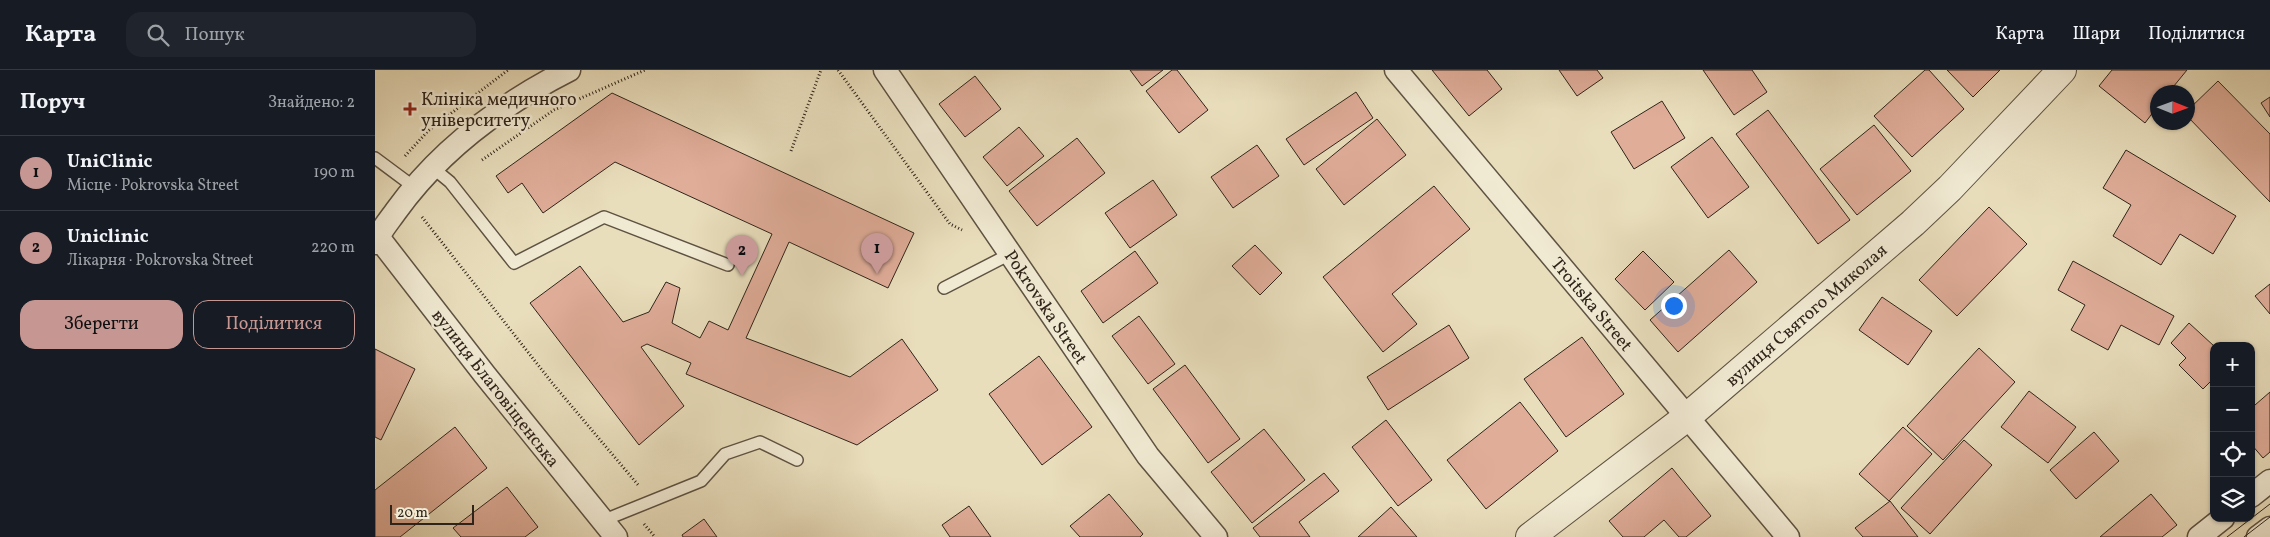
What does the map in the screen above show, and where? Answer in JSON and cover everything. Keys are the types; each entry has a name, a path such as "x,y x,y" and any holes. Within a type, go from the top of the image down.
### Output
{"street":[{"path":"376,240 413,187 441,175 457,144 503,108 569,70"},
{"name":"Pokrovska Street","path":"885,70 1148,456 1216,537"},
{"name":"Troitska Street","path":"1396,70 1788,537"},
{"name":"вулиця Святого Миколая","path":"1530,537 1687,417 1913,224 1950,188 2062,70"},
{"name":"вулиця Благовіщенська","path":"376,240 609,529"},
{"path":"2255,493 2270,482"},
{"path":"2199,537 2218,522"},
{"path":"2258,537 2270,528"}],"lane":[{"path":"375,158 413,187"},
{"path":"441,175 514,263 603,218 728,265"},
{"path":"944,288 1010,254"},
{"path":"609,529 642,506 701,481 725,454 759,442 797,460"}],"path":[{"path":"441,175 554,110 645,70"},
{"path":"791,151 821,70"},
{"path":"838,70 950,224 967,233"},
{"path":"417,210 553,384 639,486 644,524 655,537"}],"building":[{"path":"1130,70 1163,70 1142,86"},
{"path":"1172,70 1177,70 1208,110 1179,133 1146,91"},
{"path":"1432,70 1487,70 1502,89 1469,116"},
{"path":"1559,70 1597,70 1603,78 1577,96"},
{"path":"1703,70 1752,70 1767,92 1734,115"},
{"path":"1925,70 1929,70 1964,109 1912,157 1874,116"},
{"path":"1947,70 2000,70 1973,97"},
{"path":"2112,70 2187,70 2175,85 2150,85 2150,116 2145,123 2099,86"},
{"path":"975,76 1001,109 965,137 939,104"},
{"path":"2218,81 2270,134 2270,202 2195,124 2195,103"},
{"path":"1356,92 1373,118 1304,165 1286,139"},
{"path":"612,93 914,233 888,288 789,242 746,338 850,377 902,339 938,390 857,445 686,374 691,363 647,344 641,347 684,406 639,445 530,303 580,266 623,322 649,312 666,282 680,288 672,323 700,338 709,321 728,330 772,234 615,162 543,213 522,183 508,193 496,176"},
{"path":"2270,97 2270,117 2261,103"},
{"path":"1662,101 1685,138 1634,169 1611,132"},
{"path":"1768,110 1850,220 1818,244 1736,134"},
{"path":"1377,119 1406,155 1344,205 1316,169"},
{"path":"1874,125 1911,171 1857,215 1820,169"},
{"path":"1019,127 1044,156 1007,186 983,157"},
{"path":"1712,137 1749,187 1708,218 1671,167"},
{"path":"1077,138 1105,173 1037,226 1009,191"},
{"path":"1257,145 1279,176 1233,208 1211,177"},
{"path":"2126,150 2236,216 2213,254 2180,234 2161,265 2113,236 2131,205 2103,188"},
{"path":"1153,180 1177,215 1130,248 1105,213"},
{"path":"1434,186 1470,229 1392,294 1417,324 1383,352 1323,277"},
{"path":"1989,207 2027,244 1957,316 1919,280"},
{"path":"1255,245 1282,273 1260,295 1232,266"},
{"path":"1729,250 1757,282 1678,352 1650,320"},
{"path":"1135,251 1158,283 1103,323 1081,291"},
{"path":"1643,251 1674,282 1645,310 1615,279"},
{"path":"2073,261 2174,316 2159,345 2121,325 2108,350 2071,330 2085,305 2058,290"},
{"path":"2270,284 2270,314 2255,296"},
{"path":"1882,297 1932,331 1908,365 1859,330"},
{"path":"1139,316 1175,364 1148,384 1112,336"},
{"path":"2189,323 2210,342 2210,382 2203,389 2179,365 2186,358 2171,343"},
{"path":"1449,325 1469,358 1388,410 1367,377"},
{"path":"1582,337 1624,394 1566,437 1524,379"},
{"path":"1979,348 2015,382 1943,460 1907,426"},
{"path":"375,349 415,369 381,440 375,437"},
{"path":"1039,356 1092,427 1042,465 989,394"},
{"path":"1185,365 1240,439 1208,463 1153,389"},
{"path":"2029,391 2076,427 2048,463 2001,427"},
{"path":"2270,392 2270,452 2263,458 2255,449 2255,405"},
{"path":"1520,402 1558,451 1486,509 1447,460"},
{"path":"1386,420 1432,480 1398,506 1352,447"},
{"path":"455,427 487,468 400,537 375,537 375,490"},
{"path":"1903,427 1932,454 1889,501 1859,474"},
{"path":"1264,429 1305,480 1252,523 1211,472"},
{"path":"2094,432 2119,461 2076,499 2050,470"},
{"path":"1964,440 1992,465 1930,534 1901,508"},
{"path":"1672,468 1711,516 1686,537 1679,537 1664,520 1644,537 1623,537 1609,521"},
{"path":"1324,473 1339,491 1299,522 1310,537 1260,537 1253,528"},
{"path":"507,487 538,527 525,537 461,537 453,528"},
{"path":"1109,494 1143,534 1140,537 1080,537 1070,526"},
{"path":"2151,494 2177,525 2162,537 2100,537"},
{"path":"1890,501 1918,537 1863,537 1855,528"},
{"path":"969,506 991,537 950,537 942,525"},
{"path":"1391,507 1417,537 1358,537"},
{"path":"704,519 717,537 683,537 682,535"}],"tram line":[{"path":"2227,537 2270,504"},
{"path":"2244,537 2270,517"}],"place":[{"name":"Клініка медичного університету","path":"410,109"},
{"name":"UniСlinic","path":"877,274"},
{"name":"Uniclinic","path":"742,276"}]}
